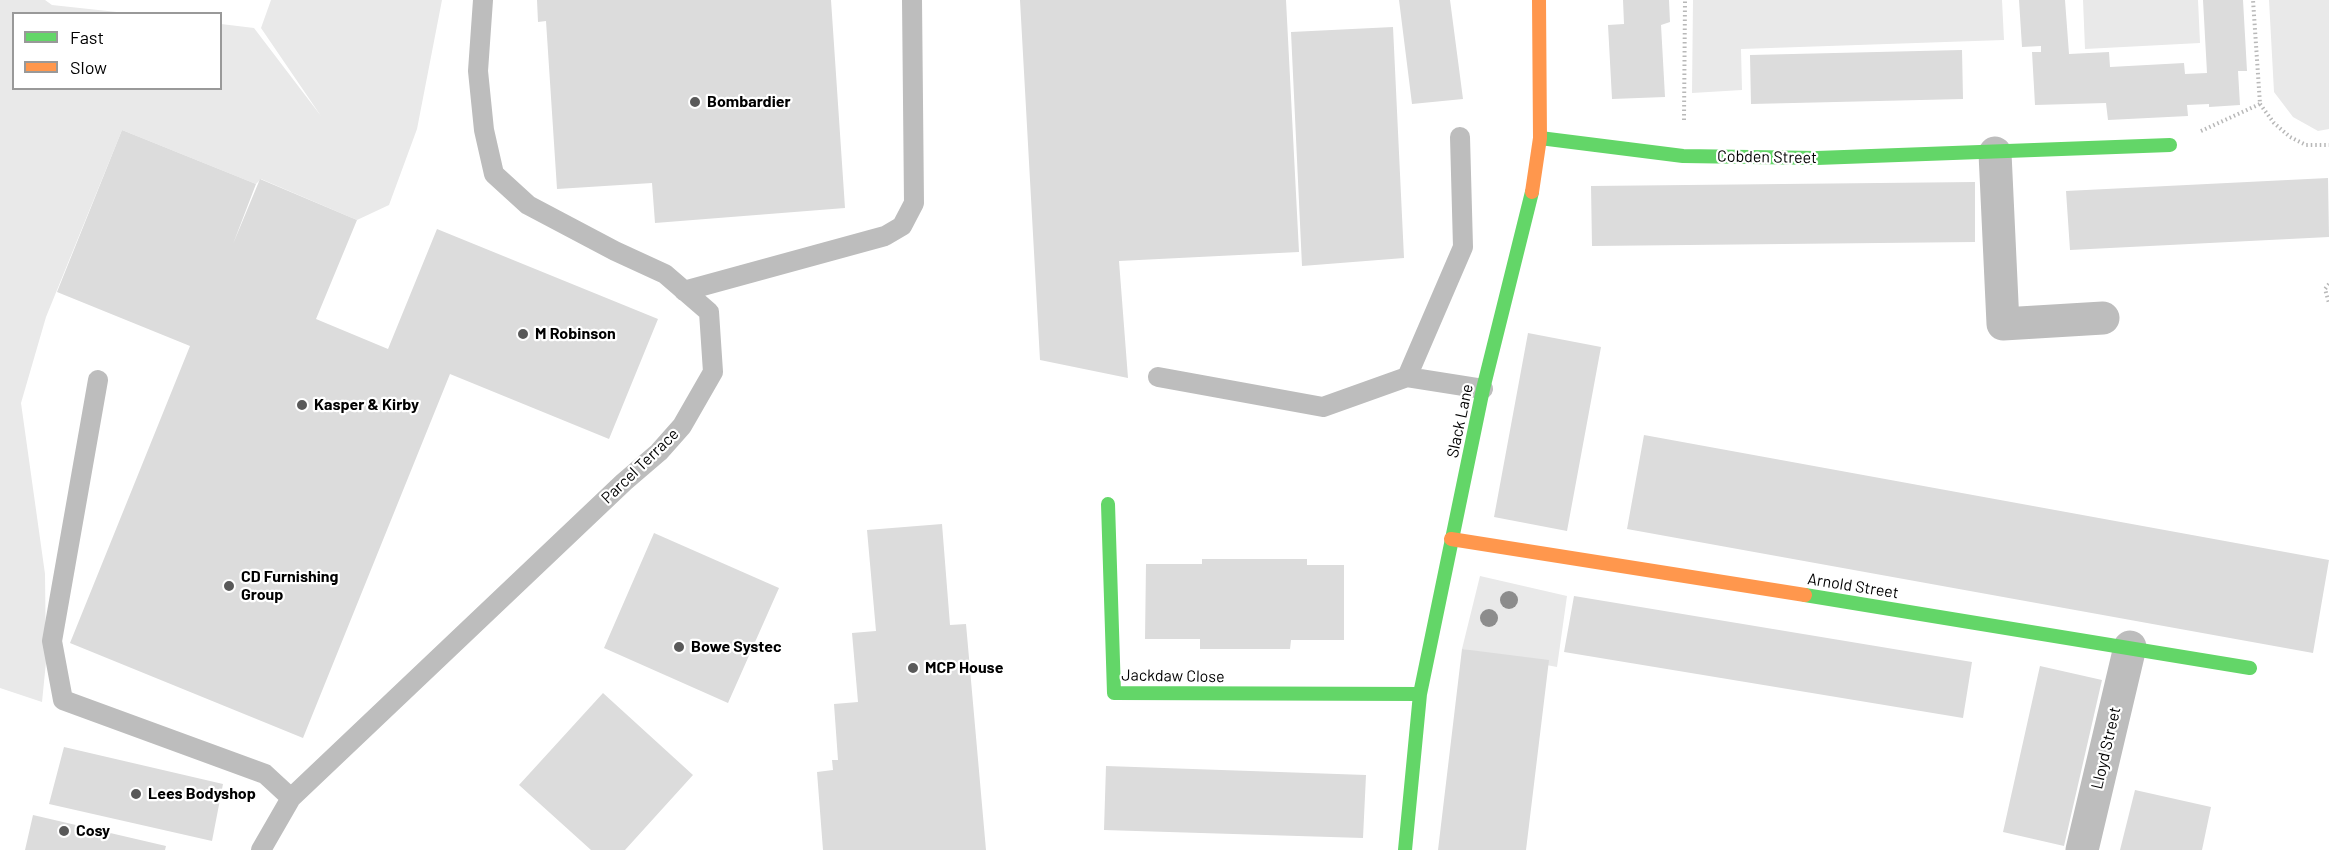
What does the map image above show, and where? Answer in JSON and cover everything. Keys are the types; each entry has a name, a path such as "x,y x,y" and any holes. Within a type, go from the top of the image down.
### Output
{"street":[{"name":"Slack Lane","path":"1405,850 1420,694 1484,389 1534,183 1540,138 1539,0"},
{"name":"Cobden Street","path":"1540,138 1683,156 1817,158 2170,145"},
{"path":"1995,153 2003,324 2103,318"},
{"name":"Jackdaw Close","path":"1108,504 1114,693 1420,694"},
{"name":"Arnold Street","path":"1451,539 2130,646 2250,668"},
{"name":"Lloyd Street","path":"2082,850 2130,646"}],"lane":[{"name":"Parcel Terrace","path":"261,850 291,798 624,482 659,452 681,426 713,372 709,312 665,274 615,251 528,205 494,174 484,130 478,71 483,0"},
{"path":"684,291 885,236 902,226 915,203 912,0"},
{"path":"1407,377 1463,247 1460,137"},
{"path":"1158,377 1323,407 1407,377 1484,389"},
{"path":"98,380 52,641 63,700 265,774 291,798"}],"path":[{"path":"1683,156 1685,0"},
{"path":"2253,0 2260,104 2274,123 2290,137 2306,145 2329,145"},
{"path":"2170,145 2260,104"},
{"path":"2329,284 2325,289 2329,303"}],"shaded area":[{"path":"0,0 45,0 52,5 117,12 12,12 12,90 222,90 222,24 254,28 321,116 261,28 271,0 442,0 417,129 389,205 357,220 261,179 256,184 122,130 46,317 21,403 45,574 46,662 42,702 0,688"},
{"path":"1693,0 2002,0 2004,40 1741,49 1742,90 1692,93"},
{"path":"2083,0 2198,0 2200,43 2085,49"},
{"path":"2269,0 2329,0 2329,129 2318,131 2293,117 2274,92"},
{"path":"1480,576 1567,596 1557,667 1462,649"}],"building":[{"name":"Bombardier","path":"537,0 831,0 845,208 655,223 652,183 557,189 546,21 538,22"},
{"path":"1020,0 1286,0 1299,252 1119,261 1128,378 1040,360"},
{"path":"1399,0 1450,0 1463,99 1412,104"},
{"path":"1623,0 1669,0 1670,22 1661,25 1665,97 1612,99 1608,25 1624,24"},
{"path":"2019,0 2065,0 2069,54 2109,52 2110,67 2184,63 2185,74 2207,73 2203,0 2243,0 2247,71 2238,71 2240,105 2209,107 2209,104 2187,105 2188,116 2108,120 2106,103 2035,105 2032,52 2041,52 2041,46 2022,47"},
{"path":"1393,27 1404,258 1302,266 1291,32"},
{"path":"1962,50 1963,99 1751,104 1750,55"},
{"path":"122,130 256,184 233,244 260,179 357,220 316,319 388,349 437,229 658,319 609,439 450,374 303,738 70,643 190,346 57,292"},
{"path":"2328,178 2329,237 2070,250 2066,191"},
{"path":"1975,182 1975,242 1592,246 1591,186"},
{"path":"1528,333 1601,347 1567,531 1494,517"},
{"path":"1644,435 2329,560 2313,653 1627,529"},
{"name":"MCP House","path":"942,524 950,625 966,624 986,850 823,850 817,772 833,770 832,760 838,760 834,704 858,702 852,633 876,631 867,530"},
{"path":"654,533 779,588 728,703 604,648"},
{"path":"1202,559 1307,559 1307,565 1344,565 1344,640 1291,640 1290,649 1200,649 1200,639 1145,639 1146,564 1202,564"},
{"path":"1574,596 1972,662 1963,718 1564,652"},
{"path":"1462,649 1549,660 1526,850 1438,850"},
{"path":"2040,666 2102,680 2064,846 2003,832"},
{"path":"603,693 693,775 625,850 591,850 519,785"},
{"name":"Lees Bodyshop","path":"64,747 223,784 212,841 49,804"},
{"path":"1106,766 1366,775 1363,838 1104,830"},
{"path":"2135,790 2211,807 2202,850 2120,850"},
{"name":"Cosy","path":"33,815 166,846 165,850 25,850"}],"traffic: fast":[{"path":"1540,138 1683,156 1817,158 2170,145"},
{"path":"1405,850 1420,694 1483,389 1532,192"},
{"path":"1108,504 1114,693 1420,694"},
{"path":"1805,595 2250,668"}],"traffic: slow":[{"path":"1532,192 1540,138 1539,0"},
{"path":"1451,539 1805,595"}],"place":[{"name":"Bombardier","path":"695,102"},
{"name":"M Robinson","path":"523,334"},
{"name":"Kasper & Kirby","path":"302,405"},
{"name":"CD Furnishing Group","path":"229,586"},
{"name":"Bowe Systec","path":"679,647"},
{"name":"MCP House","path":"913,668"},
{"name":"Lees Bodyshop","path":"136,794"},
{"name":"Cosy","path":"64,831"}]}
